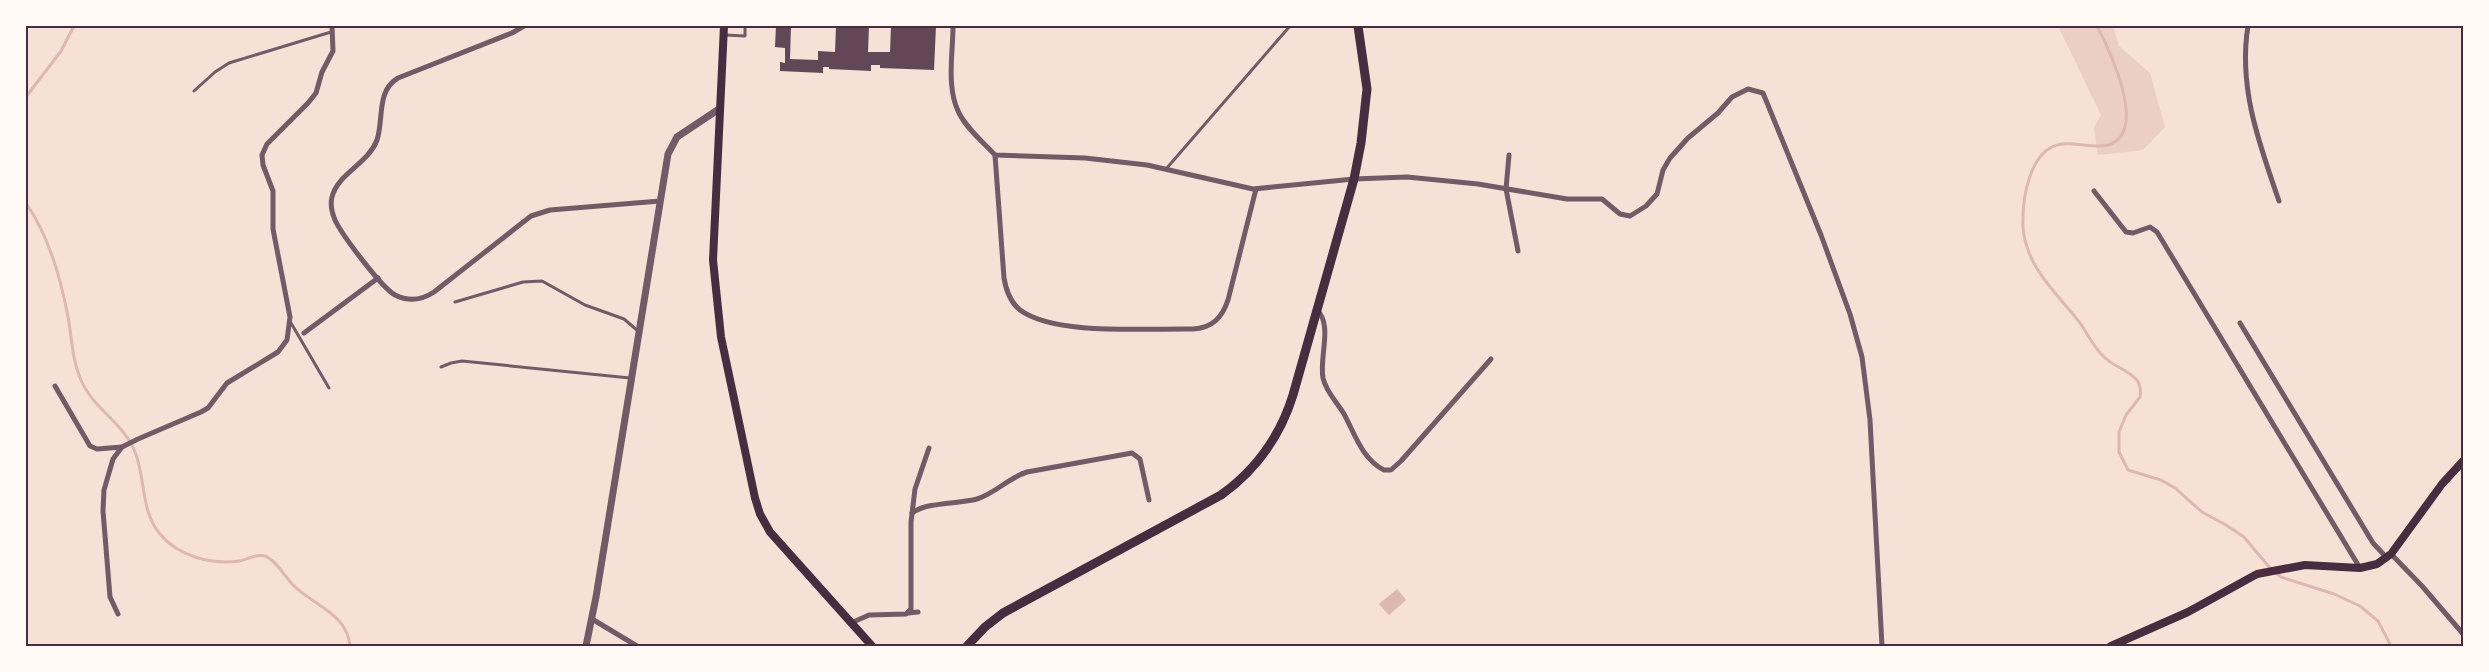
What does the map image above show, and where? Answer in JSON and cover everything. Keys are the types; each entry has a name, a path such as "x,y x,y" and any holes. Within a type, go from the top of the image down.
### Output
{"main road":[{"path":"724,26 712,242 714,274 721,337 755,498 760,514 770,532 872,646"},
{"path":"967,646 985,627 1003,613 1207,503 1254,468 1272,444 1289,408 1354,179 1367,96 1358,26"},
{"path":"2111,646 2188,612 2247,579 2268,571 2313,565 2360,568 2373,565 2389,556 2442,484 2463,460"}],"street":[{"path":"524,26 512,33 395,79 386,90 374,147 337,186 332,204 333,216 339,227 378,278 396,295 420,299 436,290 524,220 535,214 550,210 660,201"},
{"path":"953,26 952,87 955,104 963,120 995,155 1004,278 1009,296 1024,312 1068,326 1193,329 1213,324 1222,315 1228,300 1256,189"},
{"path":"2248,26 2245,57 2248,99 2258,140 2279,201"},
{"path":"118,614 110,597 103,504 110,466 116,454 122,447 141,437 205,410 226,384 282,348 287,340 291,322 272,225 273,191 265,172 262,155 269,141 309,103 316,93 322,72 332,54 333,29"},
{"path":"995,155 1085,158 1166,169 1237,187 1256,189 1354,179 1422,178 1567,199 1602,199 1623,215 1632,215 1658,194 1665,166 1674,153 1732,97 1741,91 1751,89 1761,91 1765,96 1844,296 1862,357 1870,420 1882,646"},
{"path":"586,646 668,154 679,135 719,109"},
{"path":"1509,155 1506,189 1518,251"},
{"path":"2094,191 2126,232 2133,233 2150,227 2157,232 2360,568"},
{"path":"304,333 378,278"},
{"path":"1316,308 1324,321 1322,368 1326,387 1359,445 1372,462 1384,470 1391,470 1401,461 1491,359"},
{"path":"2240,323 2373,543 2422,585 2463,635"},
{"path":"55,386 90,446 97,449 122,447"},
{"path":"908,613 912,607 910,532 915,489 929,448"},
{"path":"912,513 921,508 979,498 1020,474 1132,453 1137,455 1141,461 1149,500"},
{"path":"851,623 869,615 918,612"},
{"path":"592,619 637,646"}],"lane":[{"path":"723,35 745,36 745,26"},
{"path":"1166,169 1290,26"},
{"path":"194,91 229,63 333,29"},
{"path":"455,302 523,282 542,281 585,305 624,319 639,333"},
{"path":"291,322 302,346 329,388"},
{"path":"441,367 462,361 632,379"}],"shaded area":[{"path":"2058,26 2113,26 2119,46 2150,73 2165,127 2143,150 2098,155 2094,128 2101,115"},
{"path":"1397,589 1406,600 1389,615 1379,604"}],"building":[{"path":"776,26 791,26 790,59 818,60 818,51 835,52 836,26 869,26 868,52 890,52 891,26 936,26 934,70 880,68 880,65 871,65 871,71 823,67 823,73 780,71 780,62 785,63 785,48 775,47"}],"waterway":[{"path":"26,97 61,51 74,26"},
{"path":"2097,26 2122,89 2126,108 2126,124 2120,137 2108,145 2062,144 2042,155 2035,165 2026,190 2023,227 2030,255 2044,279 2080,323 2100,353 2137,380 2139,384 2140,397 2126,415 2119,432 2119,452 2128,470 2161,480 2175,488 2202,512 2244,537 2270,568 2281,577 2334,594 2360,606 2378,621 2391,646"},
{"path":"26,203 47,243 62,288 74,357 81,380 93,399 130,442 138,462 149,515 160,534 176,548 206,560 239,561 258,555 269,558 290,582 340,622 347,633 350,646"}]}
